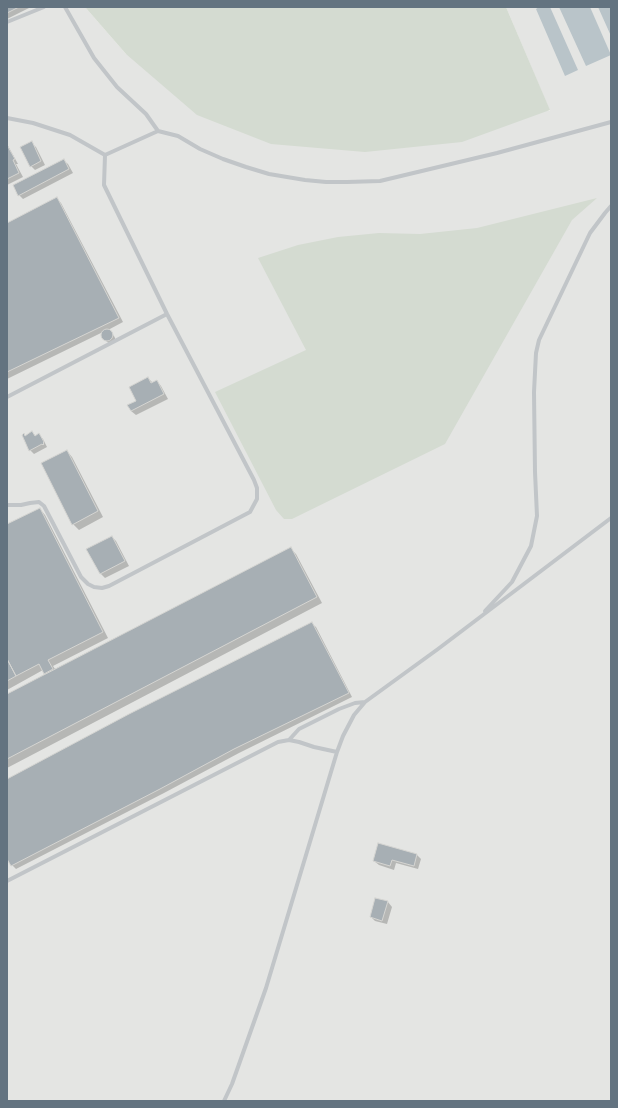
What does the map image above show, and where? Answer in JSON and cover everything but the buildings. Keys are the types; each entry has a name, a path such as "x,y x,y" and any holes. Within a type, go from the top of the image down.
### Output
{"lane":[{"path":"7,22 44,7"},
{"path":"65,7 94,58 117,87 146,114 158,131"},
{"path":"7,118 33,122 70,135 105,155"},
{"path":"105,155 158,131 178,136 200,149 223,159 269,174 326,182 380,181 497,153 611,122"},
{"path":"7,505 21,505 39,502 44,506 81,577 88,584 94,587 102,588 109,586 250,512 256,499 257,488 254,480 168,314 104,185 105,155"},
{"path":"476,620 512,582 531,546 537,516 534,392 536,353 539,340 590,233 611,206"},
{"path":"7,397 168,314"},
{"path":"224,1101 232,1084 266,988 337,752 343,736 354,715 365,702 611,518"},
{"path":"289,740 299,729 339,709 355,703 365,702"},
{"path":"7,881 278,742 289,740 337,752"}],"shaded area":[{"path":"7,7 85,7 126,54 550,111 506,7 611,7 611,1101 7,1101"},
{"path":"85,7 506,7 550,110 462,142 365,152 271,144 197,115 126,54"},
{"path":"539,7 550,7 578,70 565,76 536,9"},
{"path":"559,7 590,7 611,55 586,66"},
{"path":"598,7 611,7 611,36"},
{"path":"597,198 572,220 445,444 292,519 284,519 276,510 215,392 306,350 258,258 298,245 338,237 379,233 420,234 477,228"}]}
